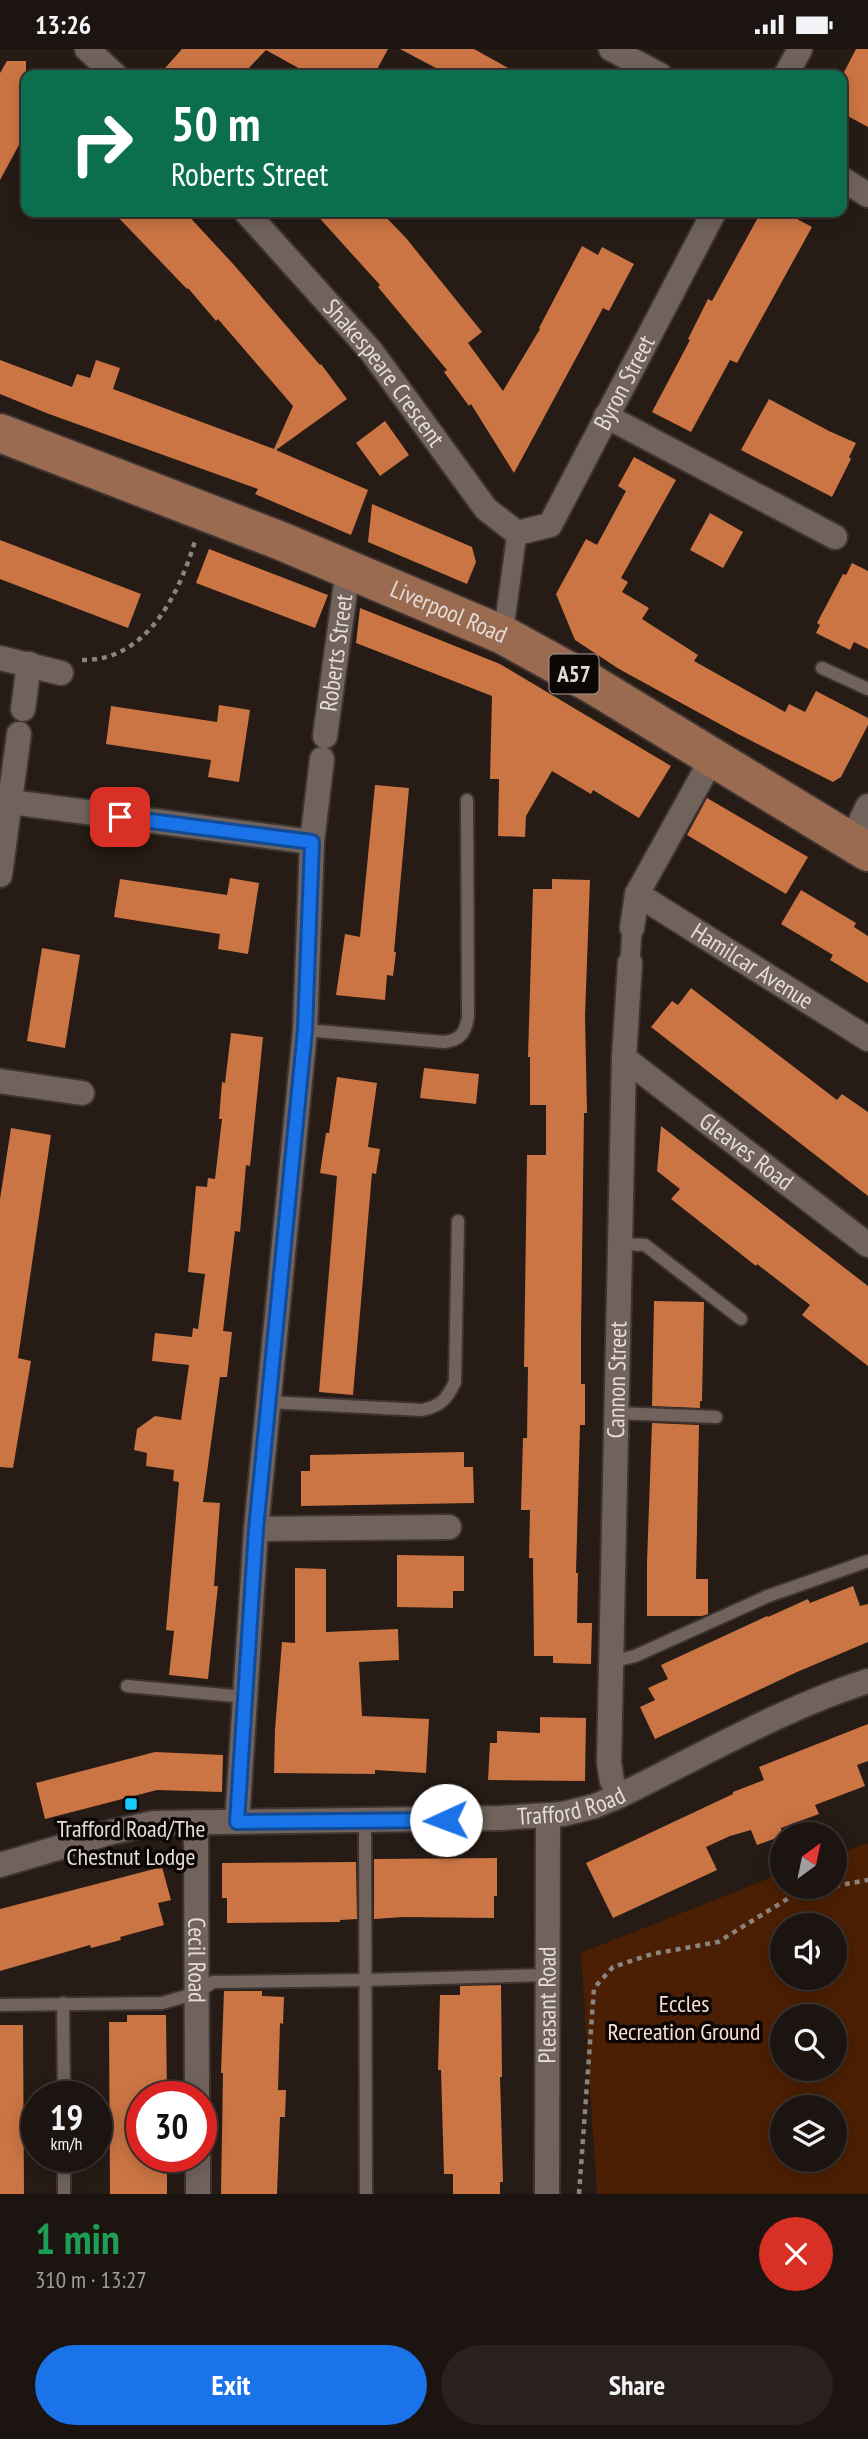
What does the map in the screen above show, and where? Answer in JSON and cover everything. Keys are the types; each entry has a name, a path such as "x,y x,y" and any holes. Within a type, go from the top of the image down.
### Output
{"main road":[{"name":"Liverpool Road","path":"0,433 204,511 503,635 592,684 859,846"}],"street":[{"path":"87,49 110,70"},
{"path":"611,49 651,70"},
{"path":"789,70 800,49"},
{"path":"847,182 868,195"},
{"name":"Shakespeare Crescent","path":"250,217 371,351 486,509 517,533"},
{"name":"Byron Street","path":"517,533 550,525 711,217"},
{"path":"606,416 835,537"},
{"path":"503,635 517,533"},
{"name":"Roberts Street","path":"237,1822 256,1529 305,1030 312,842 348,569"},
{"path":"0,658 61,673"},
{"path":"0,875 29,664"},
{"path":"630,963 637,894 713,757"},
{"path":"11,802 312,842"},
{"path":"859,846 868,806"},
{"name":"Hamilcar Avenue","path":"637,894 868,1039"},
{"name":"Cannon Street","path":"619,1796 612,1781 609,1763 624,1058 630,963"},
{"name":"Gleaves Road","path":"624,1058 868,1245"},
{"path":"0,1081 82,1093"},
{"path":"256,1529 449,1527"},
{"name":"Trafford Road","path":"0,1865 112,1832 154,1823 365,1822 548,1815 595,1806 791,1710 868,1681"},
{"name":"Pleasant Road","path":"547,2194 548,1815"},
{"name":"Cecil Road","path":"196,1822 197,2081"},
{"path":"198,2172 198,2194"}],"lane":[{"path":"822,668 868,689"},
{"path":"305,1030 444,1042 457,1040 465,1031 468,1017 467,800"},
{"path":"267,1402 422,1410 436,1407 448,1398 455,1382 458,1220"},
{"path":"620,1244 645,1245 741,1319"},
{"path":"616,1413 716,1417"},
{"path":"611,1662 635,1656 768,1596 868,1561"},
{"path":"127,1686 245,1696"},
{"path":"365,1822 366,2194"},
{"path":"0,2005 162,2003 197,1993 213,1982 547,1975"},
{"path":"63,2003 64,2081"},
{"path":"64,2172 64,2194"}],"path":[{"path":"61,673 65,658 86,661 109,656 136,642 156,623 174,598 187,568 204,511"},
{"path":"847,1883 868,1879"},
{"path":"579,2194 594,1988 614,1967 652,1954 718,1942 787,1899"}],"green space":[{"name":"Eccles Recreation Ground","path":"868,1843 868,2194 597,2194 581,1953 770,1878 770,1899 847,1899 847,1851"}],"building":[{"path":"182,49 388,49 377,70 302,70 266,50 247,70 163,70"},
{"path":"400,49 474,49 512,70 440,70"},
{"path":"856,49 868,49 868,127 847,116 845,70"},
{"path":"7,61 26,61 26,70 21,70 21,141 0,180 0,73"},
{"path":"118,217 190,217 321,364 347,399 276,450 368,490 351,535 255,494 258,489 0,394 0,360 72,387 77,374 90,378 96,360 120,368 113,389 274,449 293,406 218,319 216,321"},
{"path":"319,217 386,217 482,332 468,343 503,391 540,329 582,246 598,255 602,247 634,264 609,311 603,308 514,473 471,404 469,406 444,372 447,370 378,287 380,285"},
{"path":"758,217 793,217 812,227 737,363 730,360 691,432 652,412 708,299 712,301"},
{"path":"769,399 856,443 832,497 741,450"},
{"path":"385,421 409,455 380,476 356,443"},
{"path":"634,457 676,480 621,578 628,582 622,592 649,608 642,619 698,655 694,661 785,712 789,704 805,712 816,691 868,718 868,725 841,777 833,782 738,734 619,669 575,640 556,594 586,539 597,545 626,491 618,486"},
{"path":"372,504 472,547 476,562 467,584 368,542"},
{"path":"710,513 743,532 723,568 690,550"},
{"path":"0,540 141,594 128,628 0,579"},
{"path":"209,549 328,595 315,628 196,583"},
{"path":"852,563 868,571 868,649 854,642 850,650 816,633 820,625 817,623 843,574 846,575"},
{"path":"360,608 500,664 671,766 639,818 593,790 591,794 552,771 526,816 525,837 498,836 499,779 490,779 492,696 356,643"},
{"path":"219,705 250,710 239,782 208,777 211,760 106,744 111,706 217,722"},
{"path":"375,785 409,788 396,952 393,976 387,975 385,1000 336,995 345,934 360,937"},
{"path":"707,798 808,857 786,894 687,835"},
{"path":"230,878 259,883 248,954 218,949 220,934 114,917 120,879 227,895"},
{"path":"552,879 590,880 585,1016 587,1113 584,1113 581,1334 581,1384 585,1384 585,1425 580,1425 576,1573 577,1623 592,1623 591,1664 553,1663 553,1656 534,1656 533,1558 529,1558 530,1510 521,1510 523,1438 527,1438 528,1367 524,1367 527,1155 546,1155 546,1105 530,1105 528,1057 533,889 552,889"},
{"path":"801,890 856,923 854,927 868,936 868,983 830,960 833,955 781,924"},
{"path":"42,948 80,955 65,1048 27,1041"},
{"path":"691,988 837,1100 842,1094 868,1112 868,1196 651,1027 672,1001 678,1005"},
{"path":"231,1033 263,1037 250,1166 246,1165 240,1232 235,1231 223,1331 232,1332 227,1377 220,1377 203,1502 220,1503 214,1586 218,1586 208,1679 169,1675 174,1631 166,1630 179,1482 173,1481 174,1470 146,1466 147,1453 134,1450 137,1429 155,1416 181,1420 189,1365 152,1361 155,1333 192,1337 193,1328 198,1329 205,1274 188,1272 196,1186 207,1187 208,1178 215,1179 222,1119 219,1119 222,1082 225,1083"},
{"path":"424,1068 479,1074 476,1104 420,1098"},
{"path":"337,1077 377,1083 368,1147 380,1149 376,1174 372,1173 353,1395 319,1392 337,1176 320,1173"},
{"path":"661,1126 868,1286 868,1366 802,1315 810,1305 671,1199 680,1189 657,1171"},
{"path":"11,1128 51,1135 18,1358 31,1361 13,1468 0,1467 0,1199"},
{"path":"654,1301 704,1302 700,1408 652,1406"},
{"path":"652,1423 699,1425 696,1579 708,1579 708,1614 702,1616 647,1616"},
{"path":"464,1452 464,1467 473,1467 474,1503 301,1506 301,1471 310,1471 310,1455"},
{"path":"397,1555 464,1556 464,1591 453,1591 453,1608 397,1607"},
{"path":"295,1568 326,1569 326,1632 398,1629 399,1660 359,1662 362,1716 429,1719 426,1773 375,1770 375,1774 274,1773 282,1642 295,1643"},
{"path":"853,1586 860,1606 868,1604 868,1642 797,1672 655,1739 640,1707 655,1700 648,1688 668,1679 661,1665 808,1599 810,1603"},
{"path":"540,1717 586,1718 585,1781 488,1780 490,1743 497,1743 497,1731 540,1733"},
{"path":"868,1724 868,1761 857,1765 865,1786 815,1805 819,1814 797,1822 770,1822 770,1840 757,1845 751,1830 706,1847 717,1870 613,1918 586,1863 733,1792 764,1780 759,1767"},
{"path":"155,1752 223,1755 222,1792 157,1790 45,1819 36,1783"},
{"path":"497,1858 494,1918 374,1919 374,1859"},
{"path":"356,1862 357,1919 340,1922 227,1923 227,1898 222,1898 222,1863"},
{"path":"162,1867 171,1900 158,1903 164,1925 120,1937 121,1940 91,1948 90,1945 0,1971 0,1909"},
{"path":"501,1985 503,2182 500,2182 500,2194 453,2194 453,2174 444,2174 441,2070 438,2070 440,1995 460,1995 460,1986"},
{"path":"224,1991 262,1991 262,1996 284,1997 283,2024 280,2023 278,2090 286,2090 285,2117 280,2117 277,2194 221,2194"},
{"path":"127,2015 166,2015 167,2081 126,2081 126,2172 167,2172 167,2194 110,2194 112,2081 109,2081 109,2022 127,2022"},
{"path":"0,2025 23,2025 21,2172 24,2172 24,2194 0,2194"}],"place":[{"name":"Trafford Road/The Chestnut Lodge","path":"131,1804"}],"route":[{"path":"120,817 312,842 305,1030 256,1529 237,1822 446,1820"}]}
